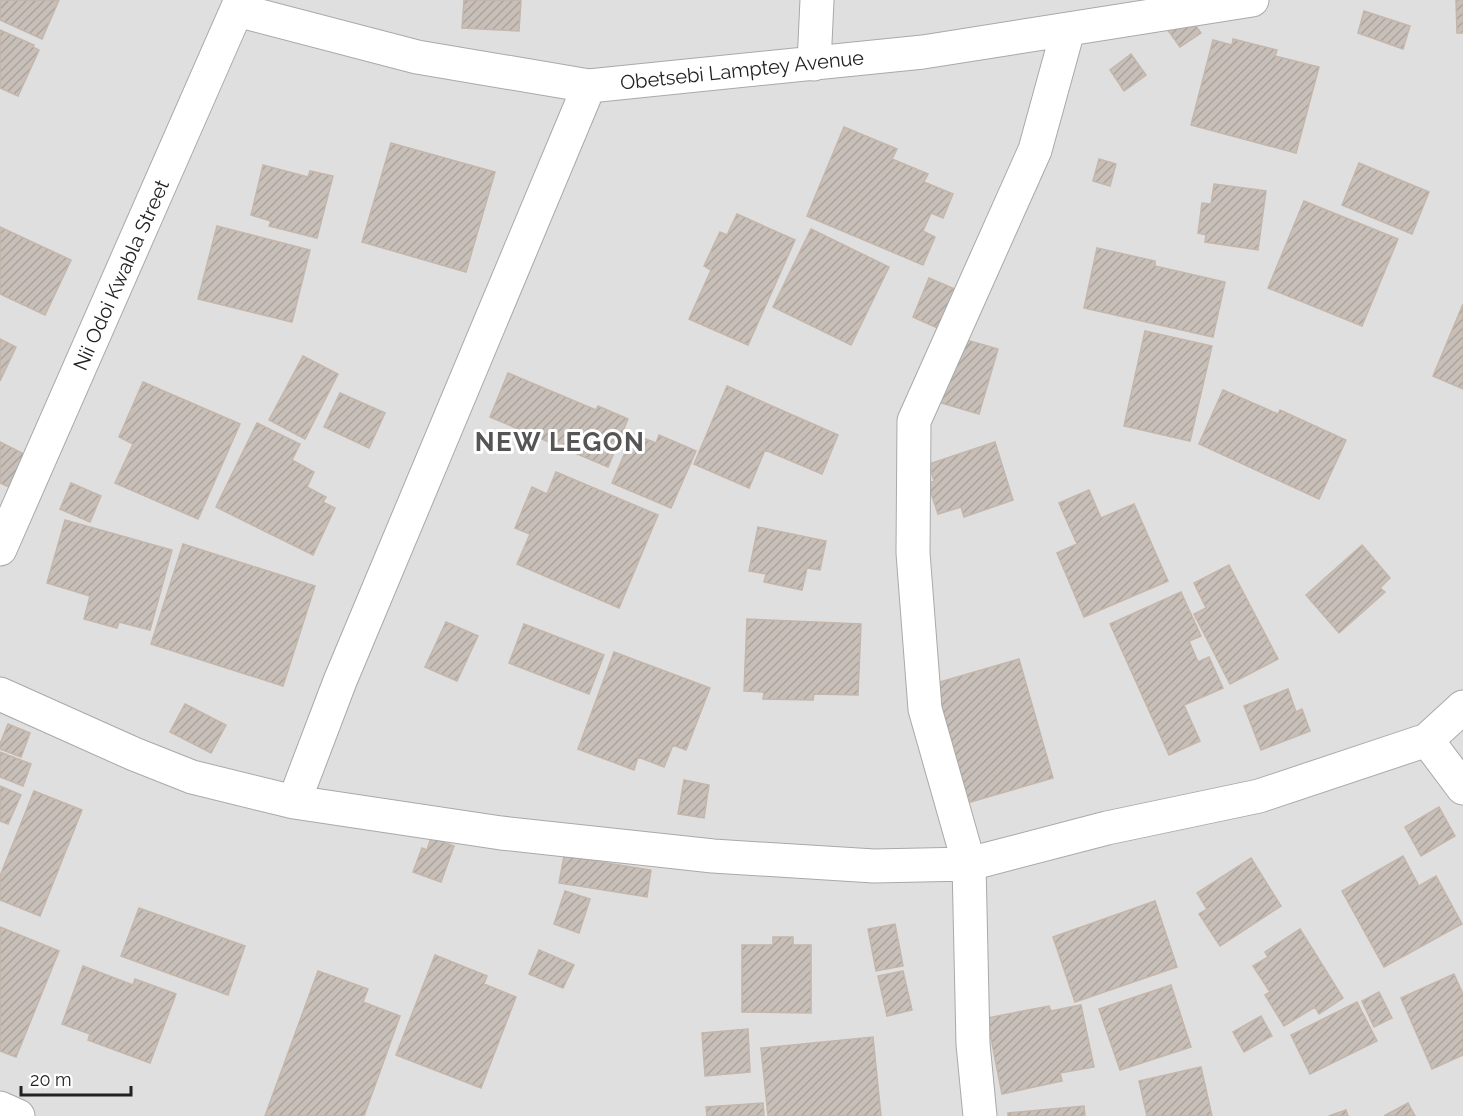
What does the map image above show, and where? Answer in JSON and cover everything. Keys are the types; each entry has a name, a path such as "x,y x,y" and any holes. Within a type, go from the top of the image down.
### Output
{"street":[{"path":"813,64 817,0"},
{"name":"Obetsebi Lamptey Avenue","path":"239,5 417,57 589,86 923,52 1252,0"},
{"name":"Nii Odoi Kwabla Street","path":"0,549 239,5"},
{"path":"980,1116 973,1044 969,864 925,709 913,553 915,422 1035,150 1068,30"},
{"path":"294,802 345,670 589,86"},
{"path":"0,693 134,754 192,777 294,802 501,833 713,856 874,866 969,864 1107,828 1260,796 1427,740 1463,707"},
{"path":"1427,740 1463,788"},
{"path":"0,1108 18,1116"}],"shaded area":[{"path":"0,0 1463,0 1463,1116 0,1116"}],"building":[{"path":"0,0 59,0 42,39 0,20"},
{"path":"464,0 521,0 519,31 462,28"},
{"path":"1456,0 1463,0 1463,33 1457,33"},
{"path":"1364,11 1410,26 1403,49 1358,33"},
{"path":"1188,15 1201,33 1180,47 1167,29"},
{"path":"0,30 34,45 33,47 39,50 18,96 0,88"},
{"path":"1233,39 1277,50 1275,56 1319,67 1296,153 1191,125 1213,40 1232,45"},
{"path":"1131,54 1146,75 1124,91 1110,70"},
{"path":"844,127 897,149 892,159 928,174 924,182 953,194 943,218 931,213 923,231 935,237 923,265 807,216"},
{"path":"391,143 495,172 466,272 362,242"},
{"path":"1099,159 1116,164 1110,186 1093,181"},
{"path":"1359,163 1429,192 1412,234 1342,205"},
{"path":"263,165 308,177 310,171 333,176 317,238 269,226 271,221 251,215"},
{"path":"1214,184 1266,191 1258,250 1205,242 1206,235 1198,233 1202,203 1211,204"},
{"path":"1304,201 1398,239 1362,326 1268,288"},
{"path":"737,214 795,240 748,345 689,319 711,270 704,266 720,232 727,235"},
{"path":"217,226 310,250 292,322 198,299"},
{"path":"0,227 71,260 45,315 0,294"},
{"path":"811,229 889,267 851,345 773,307"},
{"path":"1097,248 1155,261 1155,266 1225,282 1213,337 1084,308"},
{"path":"929,278 959,291 942,330 913,317"},
{"path":"1463,304 1463,389 1433,376"},
{"path":"1145,331 1212,346 1190,441 1124,426"},
{"path":"956,337 998,349 979,414 938,402"},
{"path":"0,339 16,347 0,381"},
{"path":"303,356 338,374 305,439 269,420"},
{"path":"508,373 596,410 598,406 628,419 608,467 490,417"},
{"path":"143,382 240,424 198,519 115,483 133,444 119,437"},
{"path":"727,386 838,435 822,474 765,450 749,488 694,464"},
{"path":"1223,390 1278,414 1280,410 1346,440 1319,499 1199,444"},
{"path":"340,393 385,413 369,448 324,427"},
{"path":"257,423 300,444 292,460 314,472 307,487 326,497 323,502 335,508 313,555 216,507"},
{"path":"633,434 656,443 659,435 696,451 671,508 612,483"},
{"path":"0,442 32,458 16,490 0,483"},
{"path":"995,442 1013,500 964,517 961,507 938,514 928,484 934,481 929,464"},
{"path":"556,472 658,515 619,608 517,564 530,534 515,528 532,487 547,494"},
{"path":"71,483 101,496 90,522 60,509"},
{"path":"1089,490 1101,518 1134,504 1168,581 1084,617 1057,553 1077,544 1059,503"},
{"path":"65,520 172,550 150,630 119,622 117,628 84,619 90,596 47,583"},
{"path":"758,527 826,541 820,570 807,568 802,590 764,582 766,574 749,571"},
{"path":"183,544 315,586 283,686 151,644"},
{"path":"1362,545 1390,578 1380,588 1385,592 1339,633 1306,595"},
{"path":"1229,565 1278,659 1230,684 1194,614 1206,608 1194,583"},
{"path":"1181,592 1201,636 1189,641 1198,662 1209,657 1223,688 1184,705 1200,741 1169,755 1110,624"},
{"path":"747,619 861,624 858,695 814,694 813,700 763,699 764,692 744,691"},
{"path":"446,622 478,636 457,681 425,667"},
{"path":"524,624 604,655 589,694 509,663"},
{"path":"614,652 710,688 686,750 673,745 664,767 638,757 634,770 578,749"},
{"path":"1019,659 1053,778 967,803 933,684"},
{"path":"1288,689 1296,712 1302,709 1310,731 1261,750 1244,706"},
{"path":"185,704 226,725 211,753 170,732"},
{"path":"8,724 30,733 21,757 0,749"},
{"path":"0,752 31,764 23,786 0,777"},
{"path":"684,780 709,785 704,818 678,814"},
{"path":"0,786 21,795 8,824 0,821"},
{"path":"34,791 82,810 40,916 0,900 0,876"},
{"path":"1439,807 1455,836 1421,856 1405,827"},
{"path":"431,838 454,846 441,882 413,872 422,848 427,850"},
{"path":"564,856 651,870 647,897 559,883"},
{"path":"1403,856 1419,886 1436,876 1462,924 1384,967 1342,891"},
{"path":"1251,858 1281,906 1220,946 1199,914 1207,909 1197,893"},
{"path":"565,891 590,899 579,933 554,924"},
{"path":"1155,901 1177,967 1075,1002 1053,937"},
{"path":"139,908 245,946 228,995 121,956"},
{"path":"895,924 903,966 876,971 868,929"},
{"path":"0,927 59,951 16,1057 0,1051"},
{"path":"1300,929 1343,998 1319,1014 1315,1007 1284,1026 1265,995 1270,992 1253,966 1268,957 1265,952"},
{"path":"773,937 793,937 793,945 811,945 811,1013 742,1012 742,945 773,945"},
{"path":"539,950 574,965 563,988 529,974"},
{"path":"435,955 487,976 484,984 516,997 481,1088 396,1055"},
{"path":"83,966 133,985 135,979 176,994 150,1063 88,1040 90,1034 62,1024"},
{"path":"318,971 368,989 363,1002 400,1016 364,1116 265,1116"},
{"path":"903,971 912,1010 887,1016 878,976"},
{"path":"1454,974 1463,994 1463,1055 1432,1069 1401,998"},
{"path":"1171,985 1191,1047 1120,1070 1099,1009"},
{"path":"1379,992 1392,1018 1374,1027 1362,1001"},
{"path":"1357,1002 1377,1041 1310,1074 1291,1035"},
{"path":"1081,1005 1094,1067 1060,1073 1062,1081 1002,1094 987,1018 1049,1006 1051,1011"},
{"path":"1261,1016 1272,1036 1244,1052 1233,1032"},
{"path":"748,1029 750,1072 705,1076 702,1033"},
{"path":"873,1037 881,1116 768,1116 761,1048"},
{"path":"1201,1067 1212,1116 1147,1116 1139,1081"},
{"path":"763,1103 764,1116 707,1116 706,1107"},
{"path":"1408,1103 1415,1116 1384,1116"},
{"path":"1084,1106 1085,1116 1008,1116 1008,1113"},
{"path":"1346,1110 1348,1116 1329,1116"}],"district":[{"name":"NEW LEGON","path":"560,442"}]}
